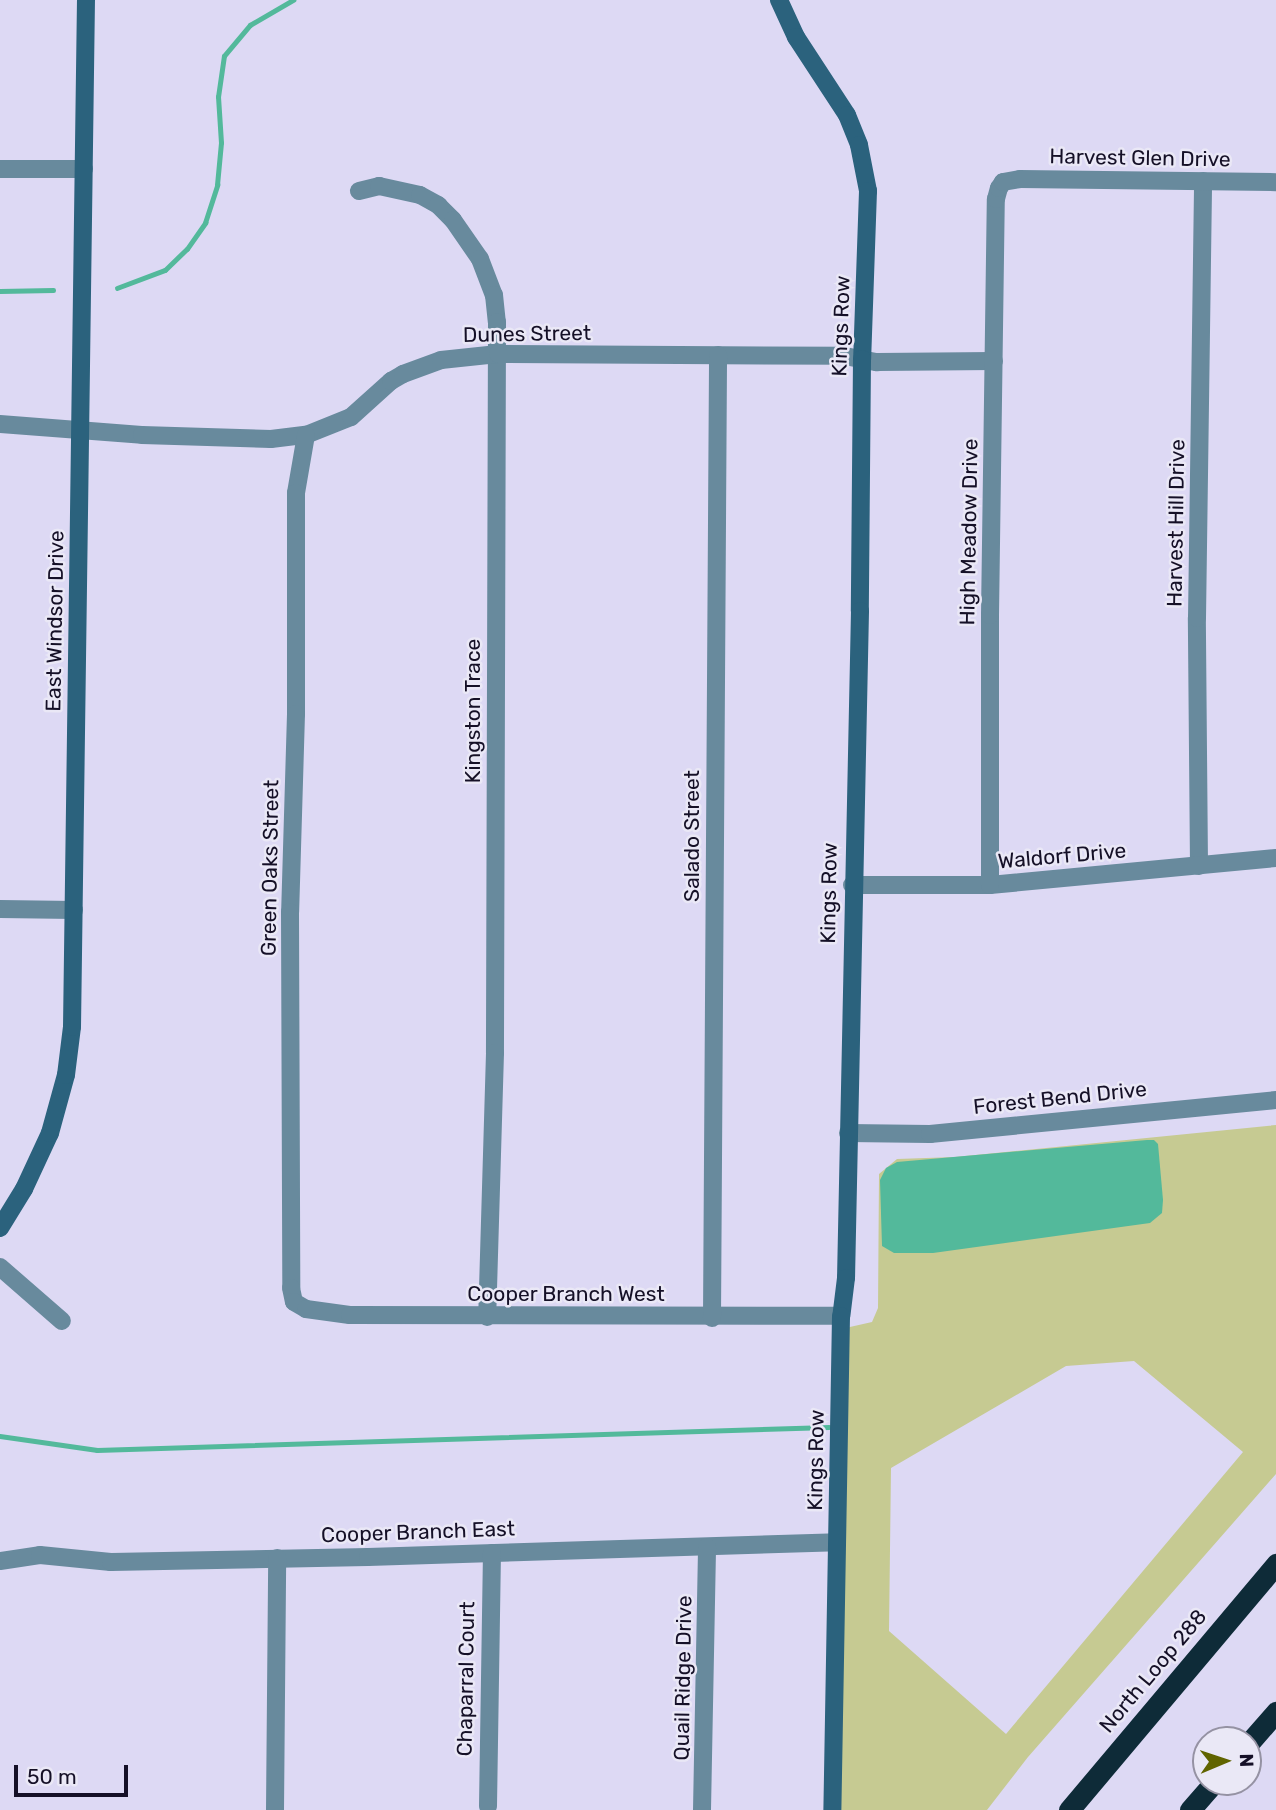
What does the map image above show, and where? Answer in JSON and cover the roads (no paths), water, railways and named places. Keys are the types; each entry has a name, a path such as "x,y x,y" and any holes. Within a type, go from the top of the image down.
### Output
{"highway":[{"name":"North Loop 288","path":"1069,1810 1276,1564"},
{"path":"1262,1728 1276,1712"},
{"path":"1190,1810 1202,1796"}],"street":[{"name":"East Windsor Drive","path":"0,1228 24,1189 40,1155 63,1087 72,1027 86,0"},
{"name":"Kings Row","path":"779,0 796,37 847,115 863,161 868,208 862,359 860,611 852,886 846,1278 841,1316 832,1810"},
{"path":"0,169 84,169"},
{"name":"Harvest Glen Drive","path":"1003,182 1020,179 1276,182"},
{"name":"Harvest Hill Drive","path":"1199,866 1197,618 1203,181"},
{"name":"High Meadow Drive","path":"990,885 996,200 1003,182"},
{"name":"Kingston Trace","path":"359,191 379,186 420,195 453,220 480,259 494,295 498,354 495,1053 486,1317"},
{"name":"Dunes Street","path":"0,424 80,428 142,435 271,439 306,435 351,417 403,374 440,360 498,354 845,356 877,362 994,361"},
{"name":"Salado Street","path":"712,1318 719,355"},
{"name":"Green Oaks Street","path":"294,1303 290,1274 290,912 296,714 296,493 306,435"},
{"name":"Waldorf Drive","path":"852,886 990,885 1276,858"},
{"path":"0,909 74,910"},
{"name":"Forest Bend Drive","path":"848,1133 941,1133 1276,1100"},
{"path":"0,1267 62,1321"},
{"name":"Cooper Branch West","path":"294,1303 306,1309 350,1315 712,1318 841,1316"},
{"name":"Cooper Branch East","path":"0,1561 40,1555 111,1562 837,1542"},
{"name":"Quail Ridge Drive","path":"702,1810 707,1547"},
{"name":"Chaparral Court","path":"488,1806 492,1553"},
{"path":"275,1810 277,1558"}],"waterway":[{"path":"117,288 165,270 187,249 205,223 217,185 221,143 218,97 224,56 250,25 293,0"},
{"path":"0,291 53,290"},
{"path":"0,1436 97,1450 829,1427"}]}
